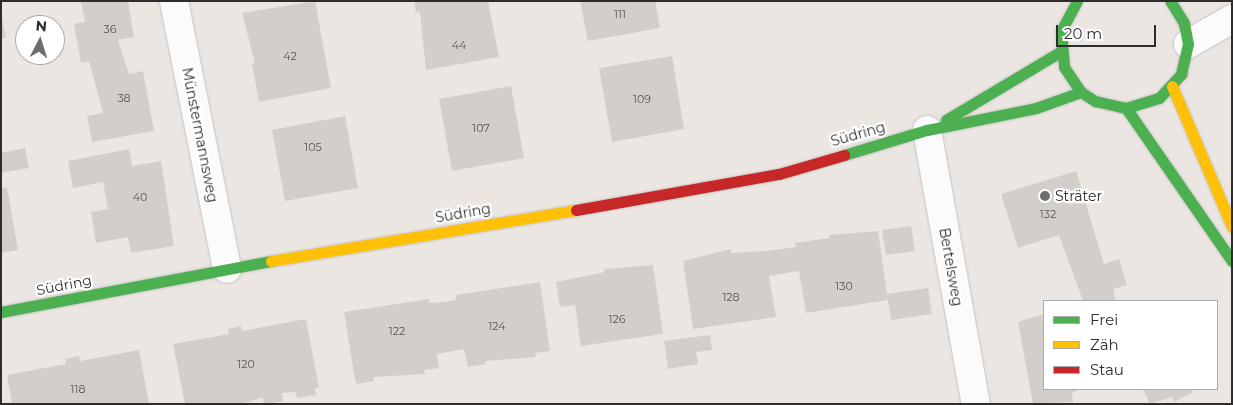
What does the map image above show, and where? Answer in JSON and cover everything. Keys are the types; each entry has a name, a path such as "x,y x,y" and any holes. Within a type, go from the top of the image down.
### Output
{"street":[{"name":"Münstermannsweg","path":"174,1 227,269"},
{"path":"1077,1 1061,31 1060,52 1068,74 1081,92 1095,101 1126,108 1151,102 1172,86 1180,74 1188,44 1184,23 1176,2"},
{"path":"1188,44 1232,19"},
{"name":"Südring","path":"926,130 1060,52"},
{"path":"1172,86 1232,228"},
{"name":"Südring","path":"1,312 227,269 779,174 926,130 1036,108 1081,92"},
{"path":"1126,108 1232,261"},
{"name":"Bertelsweg","path":"926,130 976,404"}],"building":[{"path":"81,1 128,1 134,37 118,40 129,74 143,71 154,131 92,142 87,116 103,113 89,61 81,63 74,24 85,22"},
{"path":"315,1 331,88 259,102 252,64 255,63 242,13"},
{"path":"414,1 488,1 499,57 426,70 420,12 416,13"},
{"path":"580,1 655,1 660,28 588,41"},
{"path":"1,13 6,38 1,38"},
{"path":"672,56 684,129 612,142 599,68"},
{"path":"511,86 524,158 452,171 439,99"},
{"path":"345,116 358,188 285,201 272,130"},
{"path":"25,148 29,168 1,173 1,153"},
{"path":"129,149 132,166 161,161 174,246 131,253 128,237 96,243 91,212 108,209 103,182 73,188 68,161"},
{"path":"1076,171 1104,264 1119,259 1127,285 1113,289 1116,300 1083,300 1059,235 1018,248 1001,194"},
{"path":"7,187 18,250 1,253 1,188"},
{"path":"911,226 915,251 886,255 882,230"},
{"path":"878,231 887,294 928,288 932,314 891,320 888,300 806,313 799,271 769,276 776,317 693,329 683,261 731,249 731,253 766,251 796,247 795,243 829,238 829,235"},
{"path":"653,265 663,334 581,346 575,305 560,307 556,282 605,272 604,269"},
{"path":"540,282 550,351 535,353 536,357 485,361 486,364 468,367 464,349 437,354 439,368 424,370 425,374 374,377 374,381 357,384 344,312 429,299 429,303 443,302 456,300 456,295"},
{"path":"1043,314 1043,390 1078,390 1072,393 1073,402 1033,404 1018,322"},
{"path":"306,319 319,388 315,388 316,395 297,398 296,392 282,393 283,401 268,404 264,404 263,397 242,404 185,404 173,344 229,334 228,329 241,326 242,331"},
{"path":"710,335 712,350 696,352 698,364 668,369 664,341"},
{"path":"139,350 149,404 12,404 7,375 66,364 65,359 79,356 80,361"},
{"path":"1143,390 1192,390 1193,392 1174,402 1172,397 1150,404"}],"traffic: fast":[{"path":"1077,1 1061,31 1064,67 1081,92 1095,101 1126,108 1159,98 1181,74 1188,44 1184,23 1170,1"},
{"path":"946,120 1060,52"},
{"path":"844,155 927,130 1036,108 1081,92"},
{"path":"1126,108 1232,261"},
{"path":"1,312 271,261"}],"traffic: slow":[{"path":"1172,86 1232,227"},
{"path":"271,261 576,210"}],"traffic: jam":[{"path":"576,210 779,174 844,155"}],"place":[{"name":"Sträter","path":"1045,196"}]}
